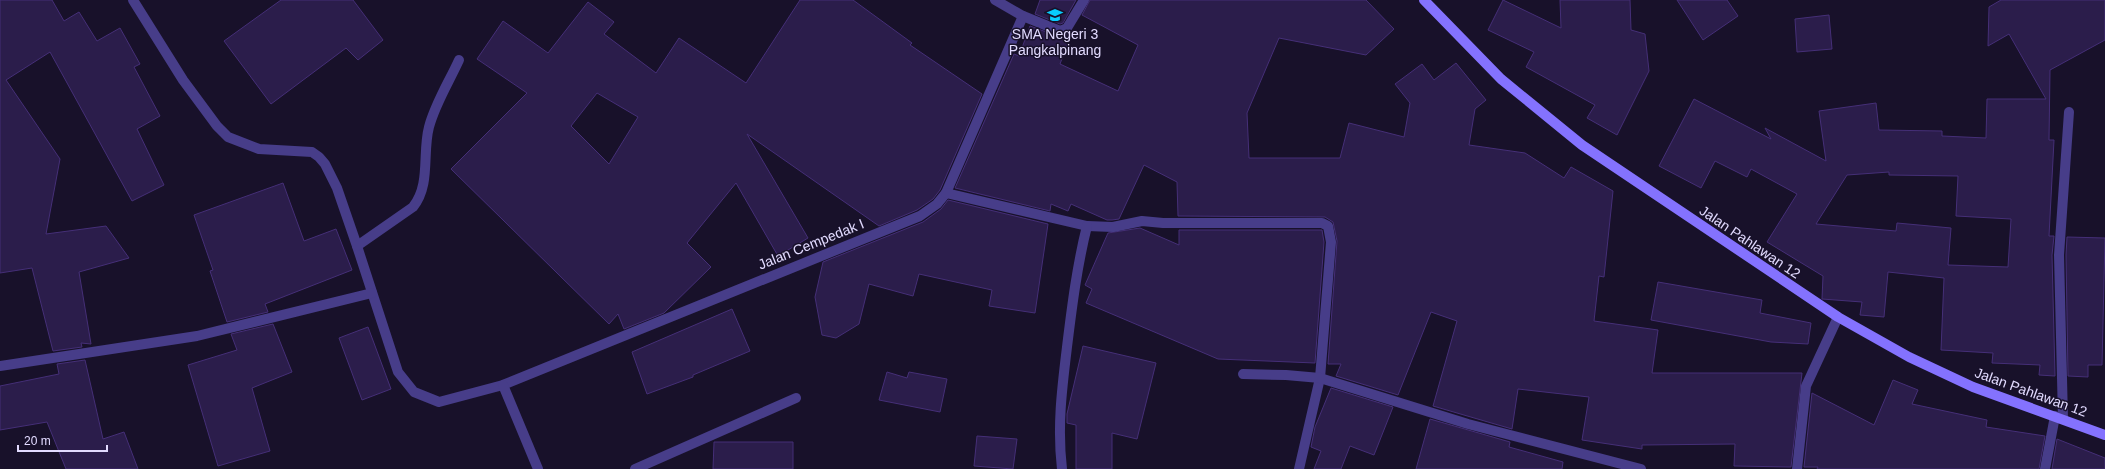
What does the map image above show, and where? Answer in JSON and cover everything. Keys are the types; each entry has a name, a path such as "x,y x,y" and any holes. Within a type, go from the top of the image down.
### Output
{"main road":[{"name":"Jalan Pahlawan 12","path":"1424,0 1501,79 1582,144 1838,318 1909,357 1973,387 2105,435"}],"street":[{"name":"Jalan Cempedak I","path":"132,0 183,80 217,126 228,137 259,149 303,150 319,156 336,188 357,246 398,372 414,392 439,402 503,385 920,216 937,204 946,193 1023,16"},
{"path":"996,0 1023,16 1054,29 1064,30 1076,15 1084,0"},
{"path":"357,246 413,207 418,201 423,187 425,146 429,127 459,60"},
{"path":"2045,469 2059,418 2059,255 2069,112"},
{"path":"946,193 1087,226 1113,227 1142,221 1163,223 1322,224 1328,226 1331,242 1320,378 1299,469"},
{"path":"1062,469 1058,433 1060,402 1074,289 1087,226"},
{"path":"0,366 197,336 372,292"},
{"path":"1797,469 1806,386 1838,318"},
{"path":"1243,374 1286,375 1320,378 1468,424 1641,469"},
{"path":"503,385 538,469"},
{"path":"635,469 796,398"}],"building":[{"path":"0,0 52,0 64,21 79,12 97,41 120,28 140,64 134,67 160,116 137,129 164,185 132,201 50,52 6,80 60,159 46,234 106,226 129,258 79,272 91,344 81,343 82,347 53,351 32,268 0,273"},
{"path":"281,0 353,0 383,40 358,60 346,48 271,104 224,41"},
{"path":"800,0 853,0 912,43 910,45 982,94 940,190 933,199 917,210 879,226 747,134 808,238 778,256 736,183 687,243 711,267 664,313 624,329 618,314 609,324 451,169 527,93 477,59 503,21 548,53 588,2 614,22 604,34 656,73 679,38 746,83","holes":["597,93 638,117 609,164 571,126"]},
{"name":"SMA Negeri 3 Pangkalpinang","path":"1040,0 1076,0 1063,23 1060,24 1035,14"},
{"path":"1090,0 1366,0 1394,29 1366,55 1279,38 1247,113 1249,158 1340,158 1349,123 1404,137 1410,103 1395,84 1422,64 1434,80 1456,63 1486,100 1475,109 1469,145 1525,153 1564,178 1571,167 1613,191 1604,277 1599,276 1594,321 1658,330 1652,373 1802,373 1791,467 1734,466 1735,444 1642,445 1642,449 1582,440 1589,397 1518,389 1512,429 1433,406 1457,321 1431,312 1398,395 1336,376 1341,364 1328,364 1337,241 1333,222 1325,217 1178,216 1177,182 1144,165 1119,219 1112,220 1107,220 1071,204 1068,211 1051,204 1050,211 955,188 1014,54 1019,56 1030,26 1060,37 1072,32 1060,64 1118,91 1138,45 1082,15"},
{"path":"1503,0 1561,28 1560,0 1630,0 1631,30 1645,34 1649,71 1617,135 1587,118 1595,105 1526,67 1534,52 1488,30"},
{"path":"1677,0 1727,0 1738,16 1703,40"},
{"path":"2001,0 2105,0 2105,40 2050,70 2049,140 2054,140 2049,236 2054,236 2052,255 2055,376 2039,375 2040,365 1992,363 1993,353 1941,350 1944,278 1888,272 1884,317 1860,315 1862,302 1822,299 1823,276 1767,242 1797,194 1751,169 1747,177 1715,161 1701,188 1659,166 1694,99 1771,139 1765,128 1826,161 1819,111 1876,103 1879,130 1942,131 1942,136 1986,138 1987,99 2046,99 2009,34 1988,46 1989,7","holes":["1889,172 1889,175 1958,176 1956,216 2011,219 2008,267 1948,265 1951,228 1897,223 1896,231 1816,224 1847,175"]},
{"path":"1829,15 1832,49 1797,52 1795,19"},
{"path":"283,183 304,241 336,229 352,270 265,304 268,312 227,322 210,271 213,270 194,215"},
{"path":"948,200 1048,224 1035,313 989,306 992,290 919,274 913,296 869,284 859,324 836,338 822,335 815,297 823,262 923,222 941,209"},
{"path":"1140,228 1179,245 1179,230 1322,230 1324,242 1315,363 1218,359 1086,303 1092,289 1085,285 1108,233"},
{"path":"2067,237 2105,238 2102,365 2088,365 2088,377 2068,376"},
{"path":"1658,282 1762,300 1760,313 1811,323 1808,344 1771,342 1651,320"},
{"path":"732,309 750,351 693,375 693,377 647,394 632,352"},
{"path":"273,324 292,372 252,388 270,451 218,466 188,365 237,350 231,334"},
{"path":"368,327 391,389 362,400 339,338"},
{"path":"1083,346 1156,363 1137,439 1112,433 1112,469 1076,469 1076,425 1067,423 1067,414"},
{"path":"85,360 103,439 124,432 138,469 66,469 47,422 0,430 0,386 59,374 57,364"},
{"path":"887,372 907,378 909,372 947,379 940,412 879,400"},
{"path":"1893,380 1918,390 1912,404 1987,420 1986,427 2045,436 2039,469 1817,469 1818,467 1804,467 1812,393 1874,425"},
{"path":"1331,388 1393,407 1374,455 1350,446 1341,469 1314,469 1321,451 1311,447 1315,427"},
{"path":"1430,419 1510,442 1509,447 1563,462 1562,469 1416,469"},
{"path":"977,436 1017,439 1013,469 974,466"},
{"path":"2057,439 2105,458 2105,469 2052,469"},
{"path":"714,442 793,442 793,469 713,469"}],"place":[{"name":"SMA Negeri 3 Pangkalpinang","path":"1055,15"}]}
